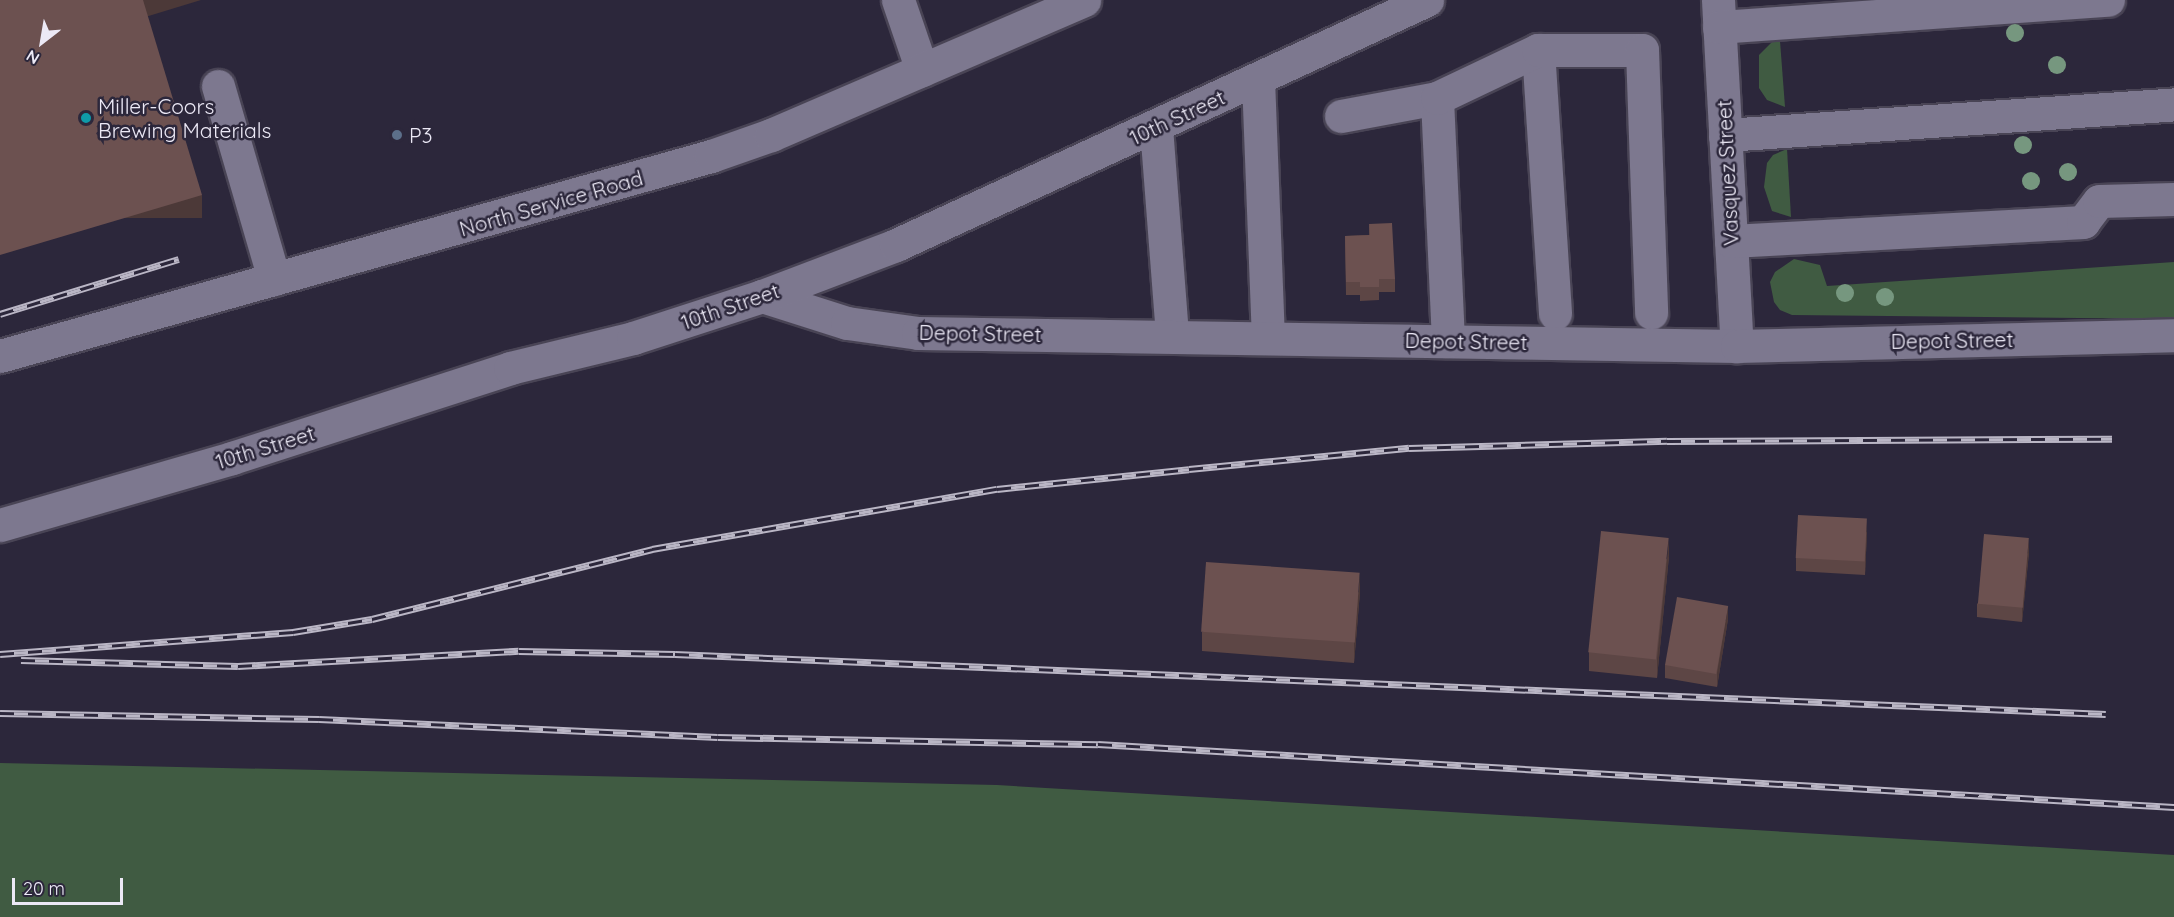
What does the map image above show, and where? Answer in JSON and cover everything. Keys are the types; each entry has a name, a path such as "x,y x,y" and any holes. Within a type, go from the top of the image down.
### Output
{"street":[{"path":"898,0 922,70"},
{"name":"North Service Road","path":"0,356 711,156 771,135 1084,0"},
{"name":"10th Street","path":"0,525 232,458 510,368 633,338 762,296 896,245 1258,80 1427,0"},
{"path":"1718,13 2108,0"},
{"name":"Vasquez Street","path":"1718,13 1737,346"},
{"path":"1538,50 1555,313"},
{"path":"1341,116 1437,98 1538,50 1642,50 1651,313"},
{"path":"1258,80 1268,338"},
{"path":"218,86 273,279"},
{"path":"1437,98 1448,341"},
{"path":"1725,135 2174,104"},
{"path":"1156,127 1173,336"},
{"path":"1731,241 2083,222 2099,201 2174,199"},
{"name":"Depot Street","path":"762,296 847,323 918,333 1737,346 2174,335"}],"green space":[{"path":"1773,41 1780,41 1785,107 1767,100 1759,88 1759,55"},
{"path":"1787,149 1791,217 1772,211 1764,187 1767,163 1773,155"},
{"path":"1794,259 1820,265 1827,286 2174,262 2174,319 1792,315 1780,310 1774,302 1770,282 1775,272"},
{"path":"0,763 997,785 2174,855 2174,917 0,917"}],"building":[{"name":"Miller-Coors Brewing Materials","path":"0,0 143,0 202,195 0,255"},
{"path":"1392,223 1395,279 1379,279 1379,287 1360,287 1360,282 1346,282 1345,236 1370,235 1369,224"},
{"path":"1798,515 1867,519 1865,562 1796,558"},
{"path":"1601,531 1669,538 1656,659 1588,652"},
{"path":"1984,534 2029,538 2023,608 1978,604"},
{"path":"1206,562 1360,573 1355,643 1201,632"},
{"path":"1677,597 1728,606 1716,674 1665,665"}],"railway":[{"path":"0,314 179,259"},
{"path":"0,654 293,632 372,619 652,549 997,489 1189,469 1409,448 1667,441 2112,439"},
{"path":"21,660 238,666 519,651 675,654 2106,714"},
{"path":"0,713 319,719 718,737 1098,744 2174,807"}],"place":[{"name":"Miller-Coors Brewing Materials","path":"86,118"},
{"name":"P3","path":"397,135"}]}
